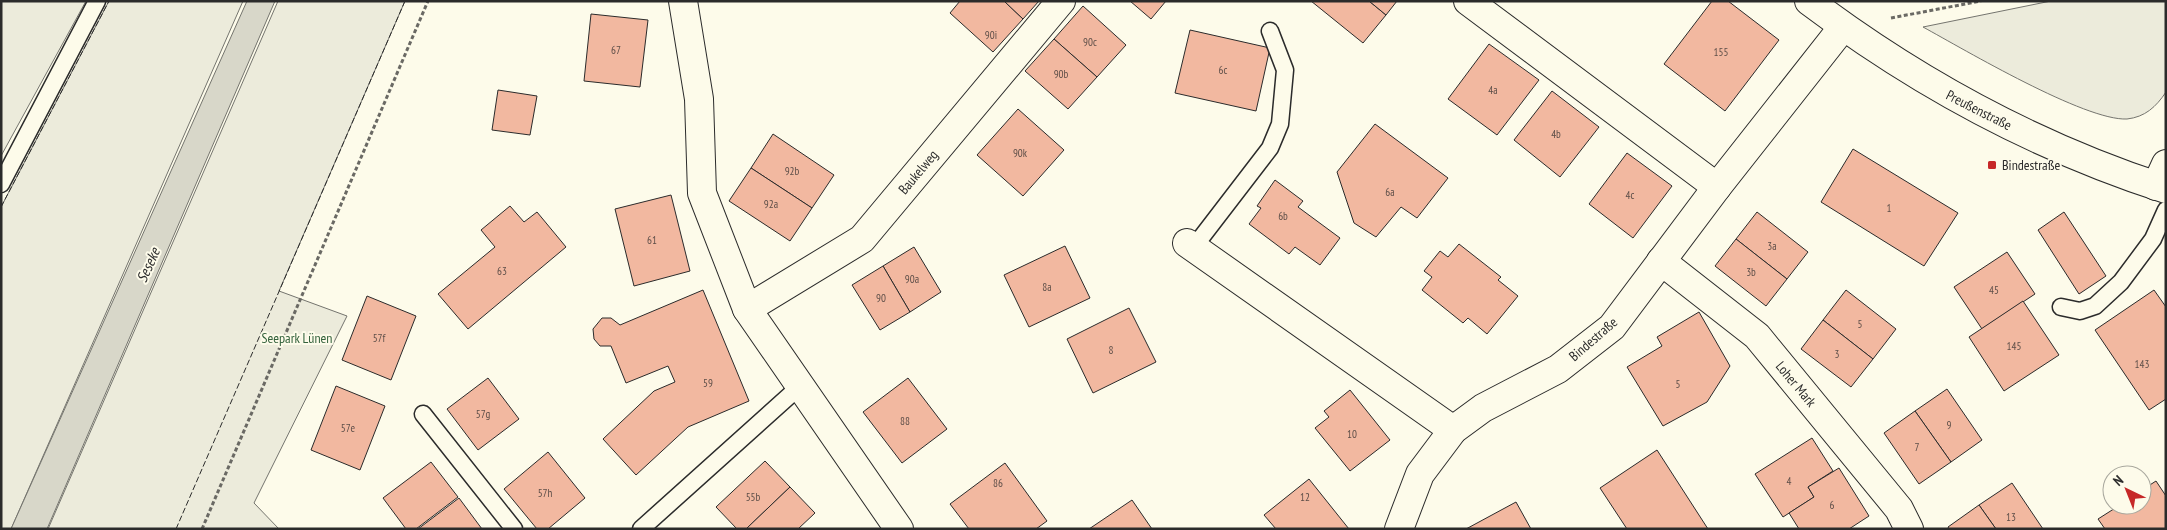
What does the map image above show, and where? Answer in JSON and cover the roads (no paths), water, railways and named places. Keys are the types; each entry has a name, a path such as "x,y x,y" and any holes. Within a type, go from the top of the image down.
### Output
{"street":[{"path":"683,1 699,99 702,193 746,309 899,529"},
{"name":"Baukelweg","path":"746,309 862,239 1061,1"},
{"path":"1468,1 1718,186"},
{"name":"Preußenstraße","path":"1809,1 1904,68 1954,98 2056,147 2163,187"},
{"name":"Bindestraße","path":"1399,529 1420,474 1453,430 1483,408 1558,369 1612,327 1718,186 1844,27"},
{"path":"1190,245 1453,430"},
{"name":"Loher Mark","path":"1661,262 1757,336 1899,509 1909,529"}],"lane":[{"path":"1,184 98,1"},
{"path":"1190,245 1270,148 1280,124 1285,70 1270,31"},
{"path":"2061,307 2080,311 2095,306 2121,282 2153,239 2163,187"},
{"path":"641,529 799,387"},
{"path":"423,414 514,529"}],"water":[{"name":"Seseke","path":"247,1 275,1 47,529 11,529"}],"place":[{"name":"Bindestraße","path":"1992,165"}],"park label":[{"name":"Seepark Lünen","path":"297,338"}]}
